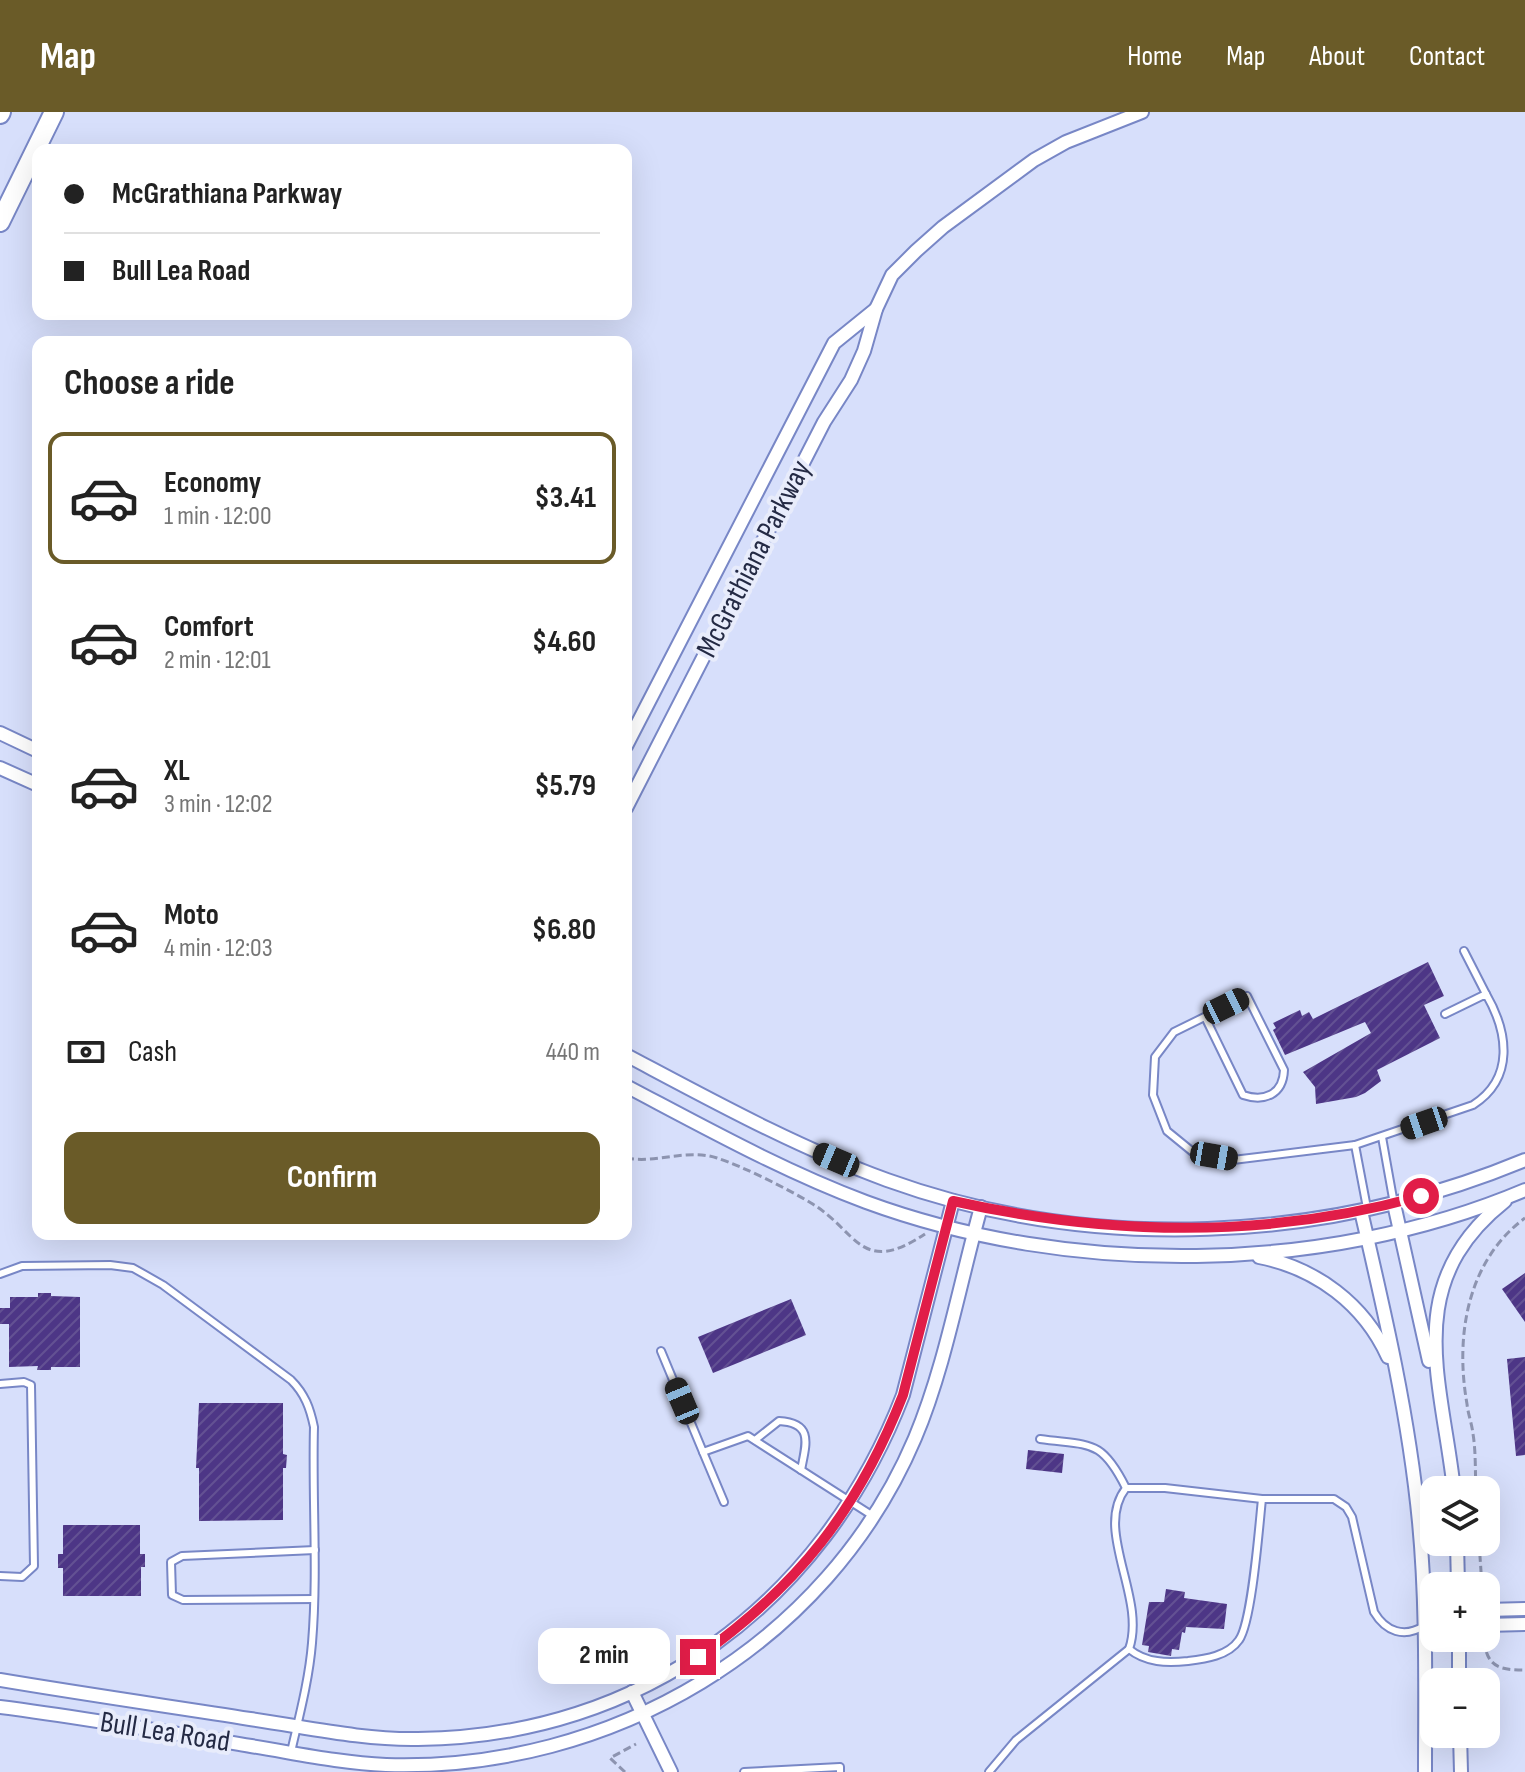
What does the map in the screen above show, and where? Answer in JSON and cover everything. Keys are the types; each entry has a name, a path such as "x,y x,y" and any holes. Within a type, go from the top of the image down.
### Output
{"main road":[{"path":"38,144 54,112"},
{"path":"0,222 32,157"}],"street":[{"name":"McGrathiana Parkway","path":"632,796 824,422 851,380 864,351 876,309 892,275 943,227 1034,160 1066,142 1142,112"},
{"name":"McGrathiana Parkway","path":"632,734 834,343 876,309"},
{"path":"0,733 32,748"},
{"path":"0,768 32,782"},
{"path":"632,1058 798,1144 889,1181 953,1201 1057,1221 1122,1228 1257,1226 1394,1204 1525,1160"},
{"path":"632,1089 813,1180 877,1205 947,1226 1036,1245 1163,1255 1290,1250 1400,1230 1522,1191"},
{"path":"1452,1476 1434,1340 1441,1293 1453,1264 1469,1238 1488,1216 1522,1191"},
{"name":"Bull Lea Road","path":"0,1680 297,1726 414,1739 488,1735 521,1729 576,1714 632,1692 698,1657 758,1611 801,1568 850,1503 891,1426 903,1395 953,1201"},
{"path":"1394,1204 1444,1427"},
{"name":"Bull Lea Road","path":"0,1707 385,1765 468,1764 552,1749 590,1739 646,1716 720,1674 787,1622 829,1577 873,1516 902,1466 928,1404 981,1207"},
{"path":"1364,1211 1400,1392 1425,1572"},
{"path":"1244,1254 1298,1268 1341,1294 1355,1307 1383,1345 1400,1392"},
{"path":"1500,1610 1525,1609"},
{"path":"1500,1625 1525,1624"},
{"path":"1425,1772 1428,1652"},
{"path":"632,1692 671,1772"},
{"path":"1460,1748 1461,1772"}],"lane":[{"path":"1205,1017 1243,1095 1258,1100 1273,1095 1284,1081 1284,1070 1247,996 1174,1032 1155,1057 1153,1095 1167,1131 1194,1153 1233,1160 1355,1145 1473,1105 1486,1097 1503,1066 1504,1039 1495,1009 1464,951"},
{"path":"1445,1014 1486,994"},
{"path":"1382,1137 1394,1204"},
{"path":"1355,1145 1364,1211"},
{"path":"0,1274 22,1266 110,1265 133,1268 163,1285 301,1390 314,1427 314,1599 312,1646 291,1752"},
{"path":"661,1351 724,1502"},
{"path":"0,1384 24,1382 31,1385 34,1566 22,1577 0,1576"},
{"path":"755,1440 779,1421 793,1421 803,1429 807,1444 801,1470"},
{"path":"703,1452 743,1436 755,1440 873,1516"},
{"path":"1040,1439 1097,1447 1113,1462 1126,1488"},
{"path":"989,1772 1016,1740 1129,1649 1133,1603 1117,1547 1116,1511 1118,1499 1126,1488 1165,1488 1262,1499 1334,1499 1346,1507 1352,1517 1374,1612 1380,1623 1394,1632 1420,1629"},
{"path":"1129,1649 1139,1658 1168,1662 1205,1659 1226,1651 1238,1642 1248,1614 1262,1499"},
{"path":"314,1599 183,1600 172,1595 171,1562 182,1556 315,1550"},
{"path":"744,1772 840,1767 840,1772"}],"path":[{"path":"632,1159 685,1154 715,1157 811,1203 859,1245 880,1251 896,1251 927,1233 947,1226"},
{"path":"1475,1476 1474,1437 1464,1382 1463,1331 1466,1311 1487,1259 1505,1235 1525,1218"},
{"path":"1486,1652 1491,1663 1525,1670"},
{"path":"625,1772 610,1758 636,1744"}],"building":[{"path":"1428,962 1444,996 1424,1005 1440,1038 1377,1070 1381,1081 1365,1093 1316,1104 1315,1087 1303,1072 1371,1033 1365,1022 1285,1055 1273,1030 1276,1028 1273,1023 1300,1010 1302,1016 1309,1012 1313,1019"},
{"path":"1525,1273 1525,1322 1502,1289"},
{"path":"38,1293 80,1297 80,1367 37,1370 38,1366 9,1367 9,1324 0,1324 0,1308 10,1308 10,1297 38,1297"},
{"path":"791,1299 806,1335 713,1373 698,1337"},
{"path":"1525,1357 1525,1455 1516,1456 1507,1359"},
{"path":"199,1403 283,1403 283,1454 287,1455 286,1468 283,1468 283,1520 199,1521 199,1468 196,1468"},
{"path":"1028,1450 1064,1454 1062,1473 1026,1469"},
{"path":"63,1525 140,1525 140,1554 145,1554 145,1567 141,1567 141,1596 63,1596 63,1568 58,1568 58,1554 63,1554"},
{"path":"1166,1589 1185,1592 1184,1598 1227,1604 1224,1629 1186,1627 1179,1650 1172,1649 1171,1656 1148,1652 1149,1646 1142,1645 1149,1602 1164,1602"}],"route":[{"path":"698,1657 737,1629 801,1568 831,1530 866,1476 903,1395 953,1201 1057,1221 1122,1228 1171,1229 1227,1228 1299,1221 1361,1211 1421,1196"}]}
